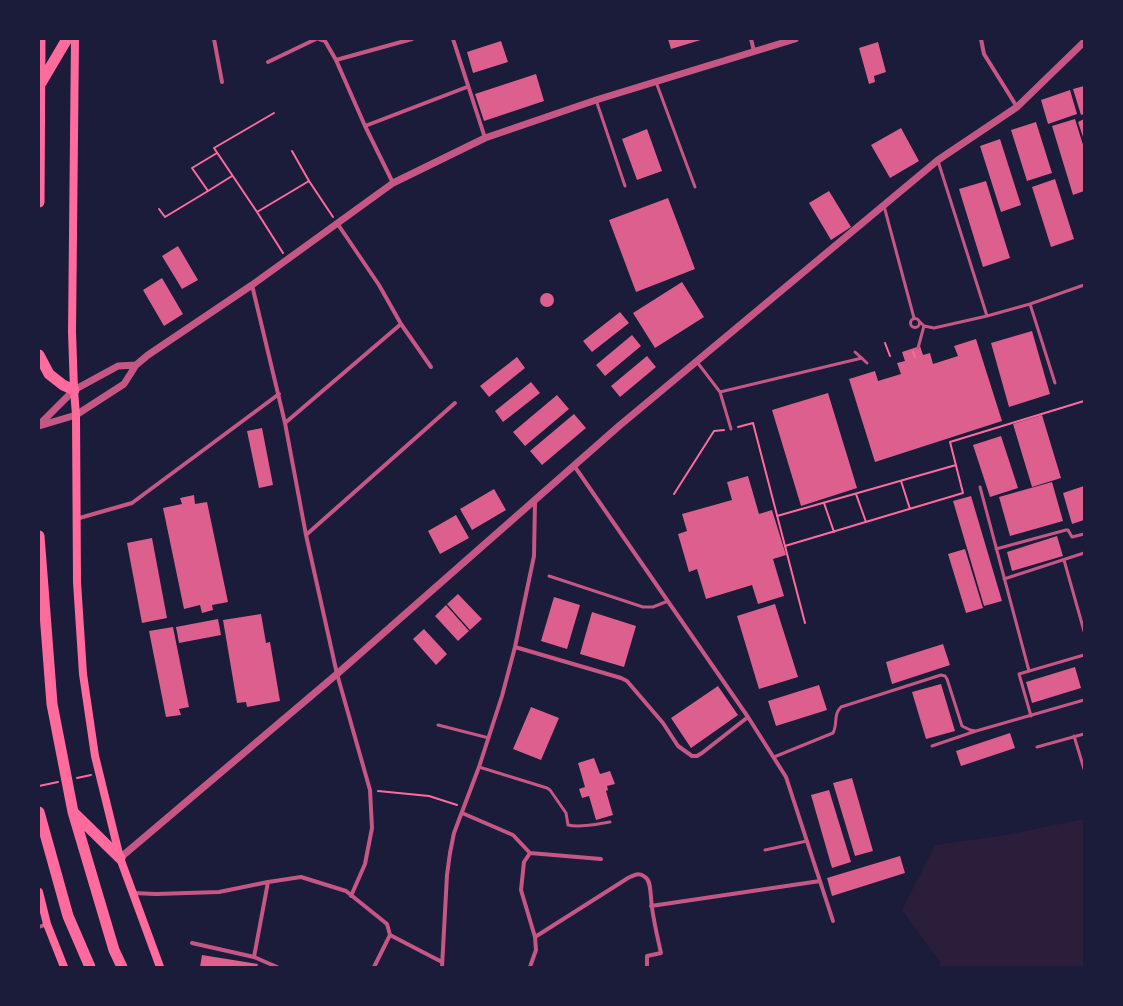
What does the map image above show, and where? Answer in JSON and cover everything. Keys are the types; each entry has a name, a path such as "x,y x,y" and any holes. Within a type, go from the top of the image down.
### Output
{"highway":[{"path":"39,202 40,39"},
{"path":"40,84 67,39"},
{"path":"39,355 48,374 63,385 74,390"},
{"path":"39,536 52,704 73,812 114,950 122,967"},
{"path":"39,812 68,916 90,967"},
{"path":"73,812 120,858"}],"main road":[{"path":"74,39 72,324 76,415 77,582 83,674 95,756 120,858 134,893 155,957 160,967"},
{"path":"39,892 47,924 64,967"}],"street":[{"path":"214,39 222,82"},
{"path":"268,62 318,39 325,41 336,60 365,126 393,183"},
{"path":"336,60 412,39"},
{"path":"452,39 485,138"},
{"path":"751,39 754,51"},
{"path":"39,425 76,415 124,384 136,365 148,355 252,285 393,183 485,138 596,100 795,39"},
{"path":"981,39 984,54 1017,107"},
{"path":"120,858 337,674 620,426 883,204 938,160 1017,107 1084,42"},
{"path":"365,126 467,86"},
{"path":"337,223 379,285 401,324 432,367"},
{"path":"252,285 279,394 306,535 337,674 370,790 372,828 365,864 351,896"},
{"path":"285,423 401,324"},
{"path":"39,425 74,390 118,366 136,365"},
{"path":"76,519 132,503 279,394"},
{"path":"306,535 455,403"},
{"path":"575,467 748,717 786,777 833,921"},
{"path":"390,935 442,965 447,875 454,833 489,738 515,647 534,556 535,501"},
{"path":"515,647 627,681 663,723 678,746 692,756 697,756 702,753 748,717"},
{"path":"462,813 513,835 530,853 601,859"},
{"path":"530,853 524,862 521,890 535,937 536,950 530,967"},
{"path":"535,937 628,878 637,874 647,877 650,883 651,906 661,953 647,956 647,967"},
{"path":"134,893 156,894 219,892 301,877 346,891 387,924 390,935 374,967"},
{"path":"254,957 268,882"},
{"path":"651,906 820,882"},
{"path":"39,928 47,924"},
{"path":"192,943 254,957 277,967"}],"lane":[{"path":"656,82 695,187"},
{"path":"596,100 625,186"},
{"path":"938,160 987,316"},
{"path":"883,204 914,318 924,326 934,328 987,316 1030,304 1084,285"},
{"path":"1030,304 1055,383"},
{"path":"914,318 911,319 911,326 916,327 919,324 919,321"},
{"path":"918,348 924,326"},
{"path":"856,352 867,362"},
{"path":"720,392 862,358"},
{"path":"697,362 720,392 731,429"},
{"path":"980,487 1029,671"},
{"path":"996,549 1066,530 1068,530 1072,537 1084,534"},
{"path":"1004,580 1084,553"},
{"path":"1064,560 1084,631"},
{"path":"549,576 644,608 653,607 668,601"},
{"path":"1031,716 1018,674 1084,655"},
{"path":"774,757 833,733 835,729 837,711 841,707 941,675 945,676 947,679 962,726 976,731"},
{"path":"932,746 976,731 1084,700"},
{"path":"438,725 489,738"},
{"path":"1037,747 1084,734"},
{"path":"1074,736 1084,769"},
{"path":"479,767 545,787 550,790 566,813 568,825 590,825 610,822"},
{"path":"764,850 807,841"}],"path":[{"path":"274,113 214,148 287,260"},
{"path":"292,152 337,223"},
{"path":"208,191 192,168 217,153"},
{"path":"159,209 165,217 232,176"},
{"path":"257,212 309,181"},
{"path":"885,343 890,356"},
{"path":"785,546 963,493 950,442 1084,401"},
{"path":"674,494 714,431 731,429 753,423 805,623"},
{"path":"777,516 956,465"},
{"path":"901,481 910,509"},
{"path":"856,494 866,522"},
{"path":"824,503 834,532"},
{"path":"370,790 429,796 464,807"}],"shaded area":[{"path":"1084,819 1084,967 939,967 941,963 902,910 935,845 1006,835"}],"building":[{"path":"668,39 704,39 671,49"},
{"path":"501,41 508,62 473,73 467,52"},
{"path":"878,42 886,72 874,76 875,82 869,84 859,48"},
{"path":"536,74 544,101 484,121 475,94"},
{"path":"1084,86 1084,114 1081,115 1073,89"},
{"path":"1070,90 1077,114 1048,124 1041,100"},
{"path":"1075,119 1084,148 1084,191 1073,195 1052,126"},
{"path":"1084,119 1084,140 1078,122"},
{"path":"1036,122 1052,173 1027,181 1011,130"},
{"path":"901,128 919,161 890,178 871,145"},
{"path":"647,129 662,171 637,180 622,139"},
{"path":"1000,139 1021,205 1001,212 980,146"},
{"path":"1055,179 1074,239 1051,247 1032,187"},
{"path":"986,181 1010,258 983,267 959,189"},
{"path":"829,191 851,227 831,240 809,203"},
{"path":"668,198 695,269 636,292 609,220"},
{"path":"178,246 198,280 182,289 162,256"},
{"path":"162,278 183,314 164,326 143,290"},
{"path":"682,282 704,317 655,348 633,313"},
{"path":"544,293 550,293 554,297 554,303 550,307 544,307 540,303 540,297"},
{"path":"620,312 629,323 592,352 583,341"},
{"path":"1032,331 1050,394 1009,407 991,343"},
{"path":"632,335 641,346 605,376 596,365"},
{"path":"976,339 1002,421 875,462 849,379 875,371 878,381 901,374 897,363 905,361 902,352 920,346 923,355 930,353 933,364 958,356 954,346"},
{"path":"647,356 656,367 620,397 611,386"},
{"path":"517,357 525,368 489,397 480,386"},
{"path":"531,382 540,393 503,422 495,411"},
{"path":"828,393 857,488 801,506 772,410"},
{"path":"557,395 569,409 525,446 513,432"},
{"path":"574,414 586,428 542,465 530,451"},
{"path":"1042,415 1061,478 1032,487 1013,424"},
{"path":"262,428 273,485 259,488 247,431"},
{"path":"1001,436 1018,488 990,497 973,445"},
{"path":"748,476 759,514 772,510 786,555 773,559 784,596 758,604 752,585 706,599 697,569 689,572 678,534 687,531 682,514 732,500 727,482"},
{"path":"1052,482 1063,521 1010,536 999,497"},
{"path":"1084,486 1084,520 1072,524 1063,493"},
{"path":"494,489 506,510 472,530 460,509"},
{"path":"194,495 195,504 207,502 228,602 212,605 213,610 202,613 200,605 184,609 163,508 182,504 180,498"},
{"path":"971,496 1002,601 984,606 953,501"},
{"path":"456,515 469,538 440,554 428,531"},
{"path":"1057,536 1063,556 1012,571 1007,552"},
{"path":"152,538 167,618 142,623 127,543"},
{"path":"965,549 983,608 966,613 948,554"},
{"path":"458,594 482,619 470,630 447,604"},
{"path":"554,597 580,605 567,649 541,641"},
{"path":"775,604 798,677 759,689 737,616"},
{"path":"446,605 469,631 458,641 435,616"},
{"path":"592,612 636,626 624,667 580,654"},
{"path":"261,614 266,643 270,642 280,701 247,707 246,702 237,703 223,620"},
{"path":"218,619 221,635 179,643 176,627"},
{"path":"173,627 189,707 179,709 181,715 166,717 149,631"},
{"path":"424,629 447,654 436,665 413,639"},
{"path":"943,644 950,665 892,684 886,662"},
{"path":"1075,667 1081,688 1032,703 1026,682"},
{"path":"941,684 955,731 926,739 912,692"},
{"path":"819,685 827,710 776,726 768,701"},
{"path":"718,686 738,715 691,748 671,718"},
{"path":"531,707 559,718 541,760 513,749"},
{"path":"1010,733 1015,748 961,766 956,751"},
{"path":"594,758 600,774 610,771 615,784 607,786 608,790 606,791 613,815 596,820 589,796 582,798 579,789 585,787 578,763"},
{"path":"852,778 873,851 855,856 833,783"},
{"path":"829,790 851,862 832,868 811,795"},
{"path":"900,856 905,873 832,896 827,878"},
{"path":"202,955 258,964 257,967 200,967"}]}
